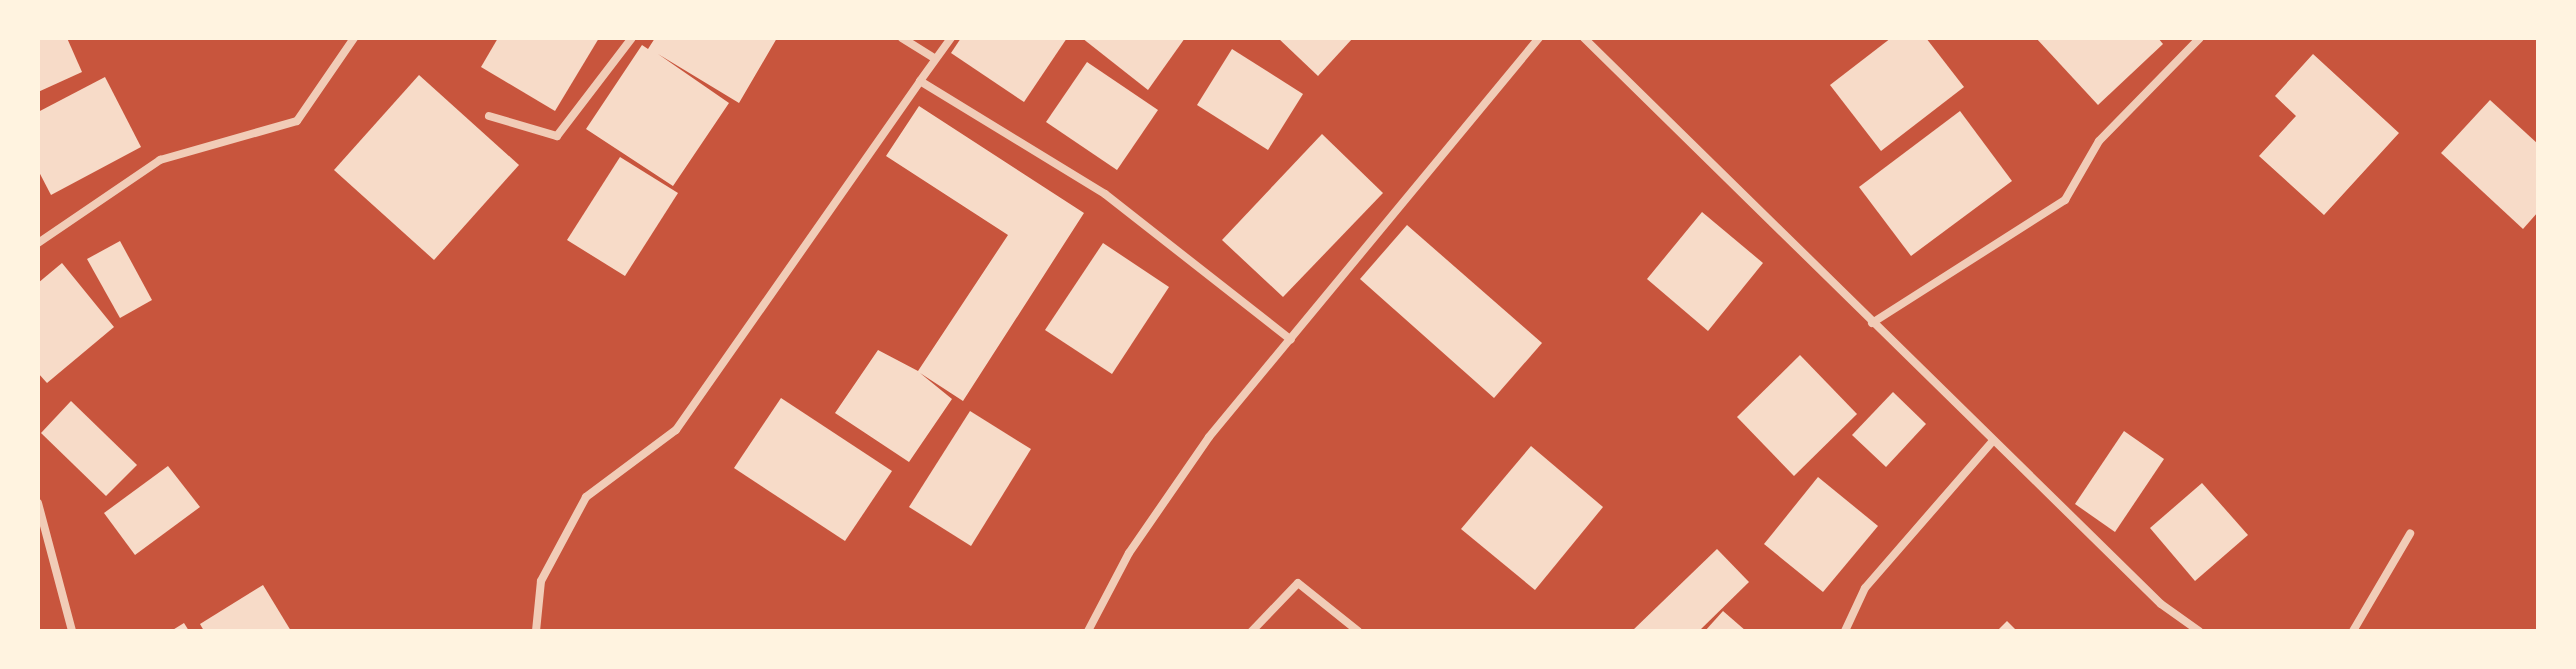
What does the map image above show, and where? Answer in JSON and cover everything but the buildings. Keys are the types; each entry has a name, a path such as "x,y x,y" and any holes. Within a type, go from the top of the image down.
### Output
{"street":[{"path":"38,243 160,160 297,121 354,38"},
{"path":"489,116 557,136 632,38"},
{"path":"902,38 935,59"},
{"path":"536,631 541,581 586,497 676,430 951,38"},
{"path":"1088,631 1129,553 1191,462 1539,38"},
{"path":"1584,38 2161,604 2199,631"},
{"path":"1872,323 2065,200 2099,141 2200,38"},
{"path":"920,81 1105,194 1291,340"},
{"path":"1845,631 1865,588 1993,441"},
{"path":"38,503 72,631"},
{"path":"2353,631 2410,534"},
{"path":"1252,631 1298,583 1358,631"}]}
